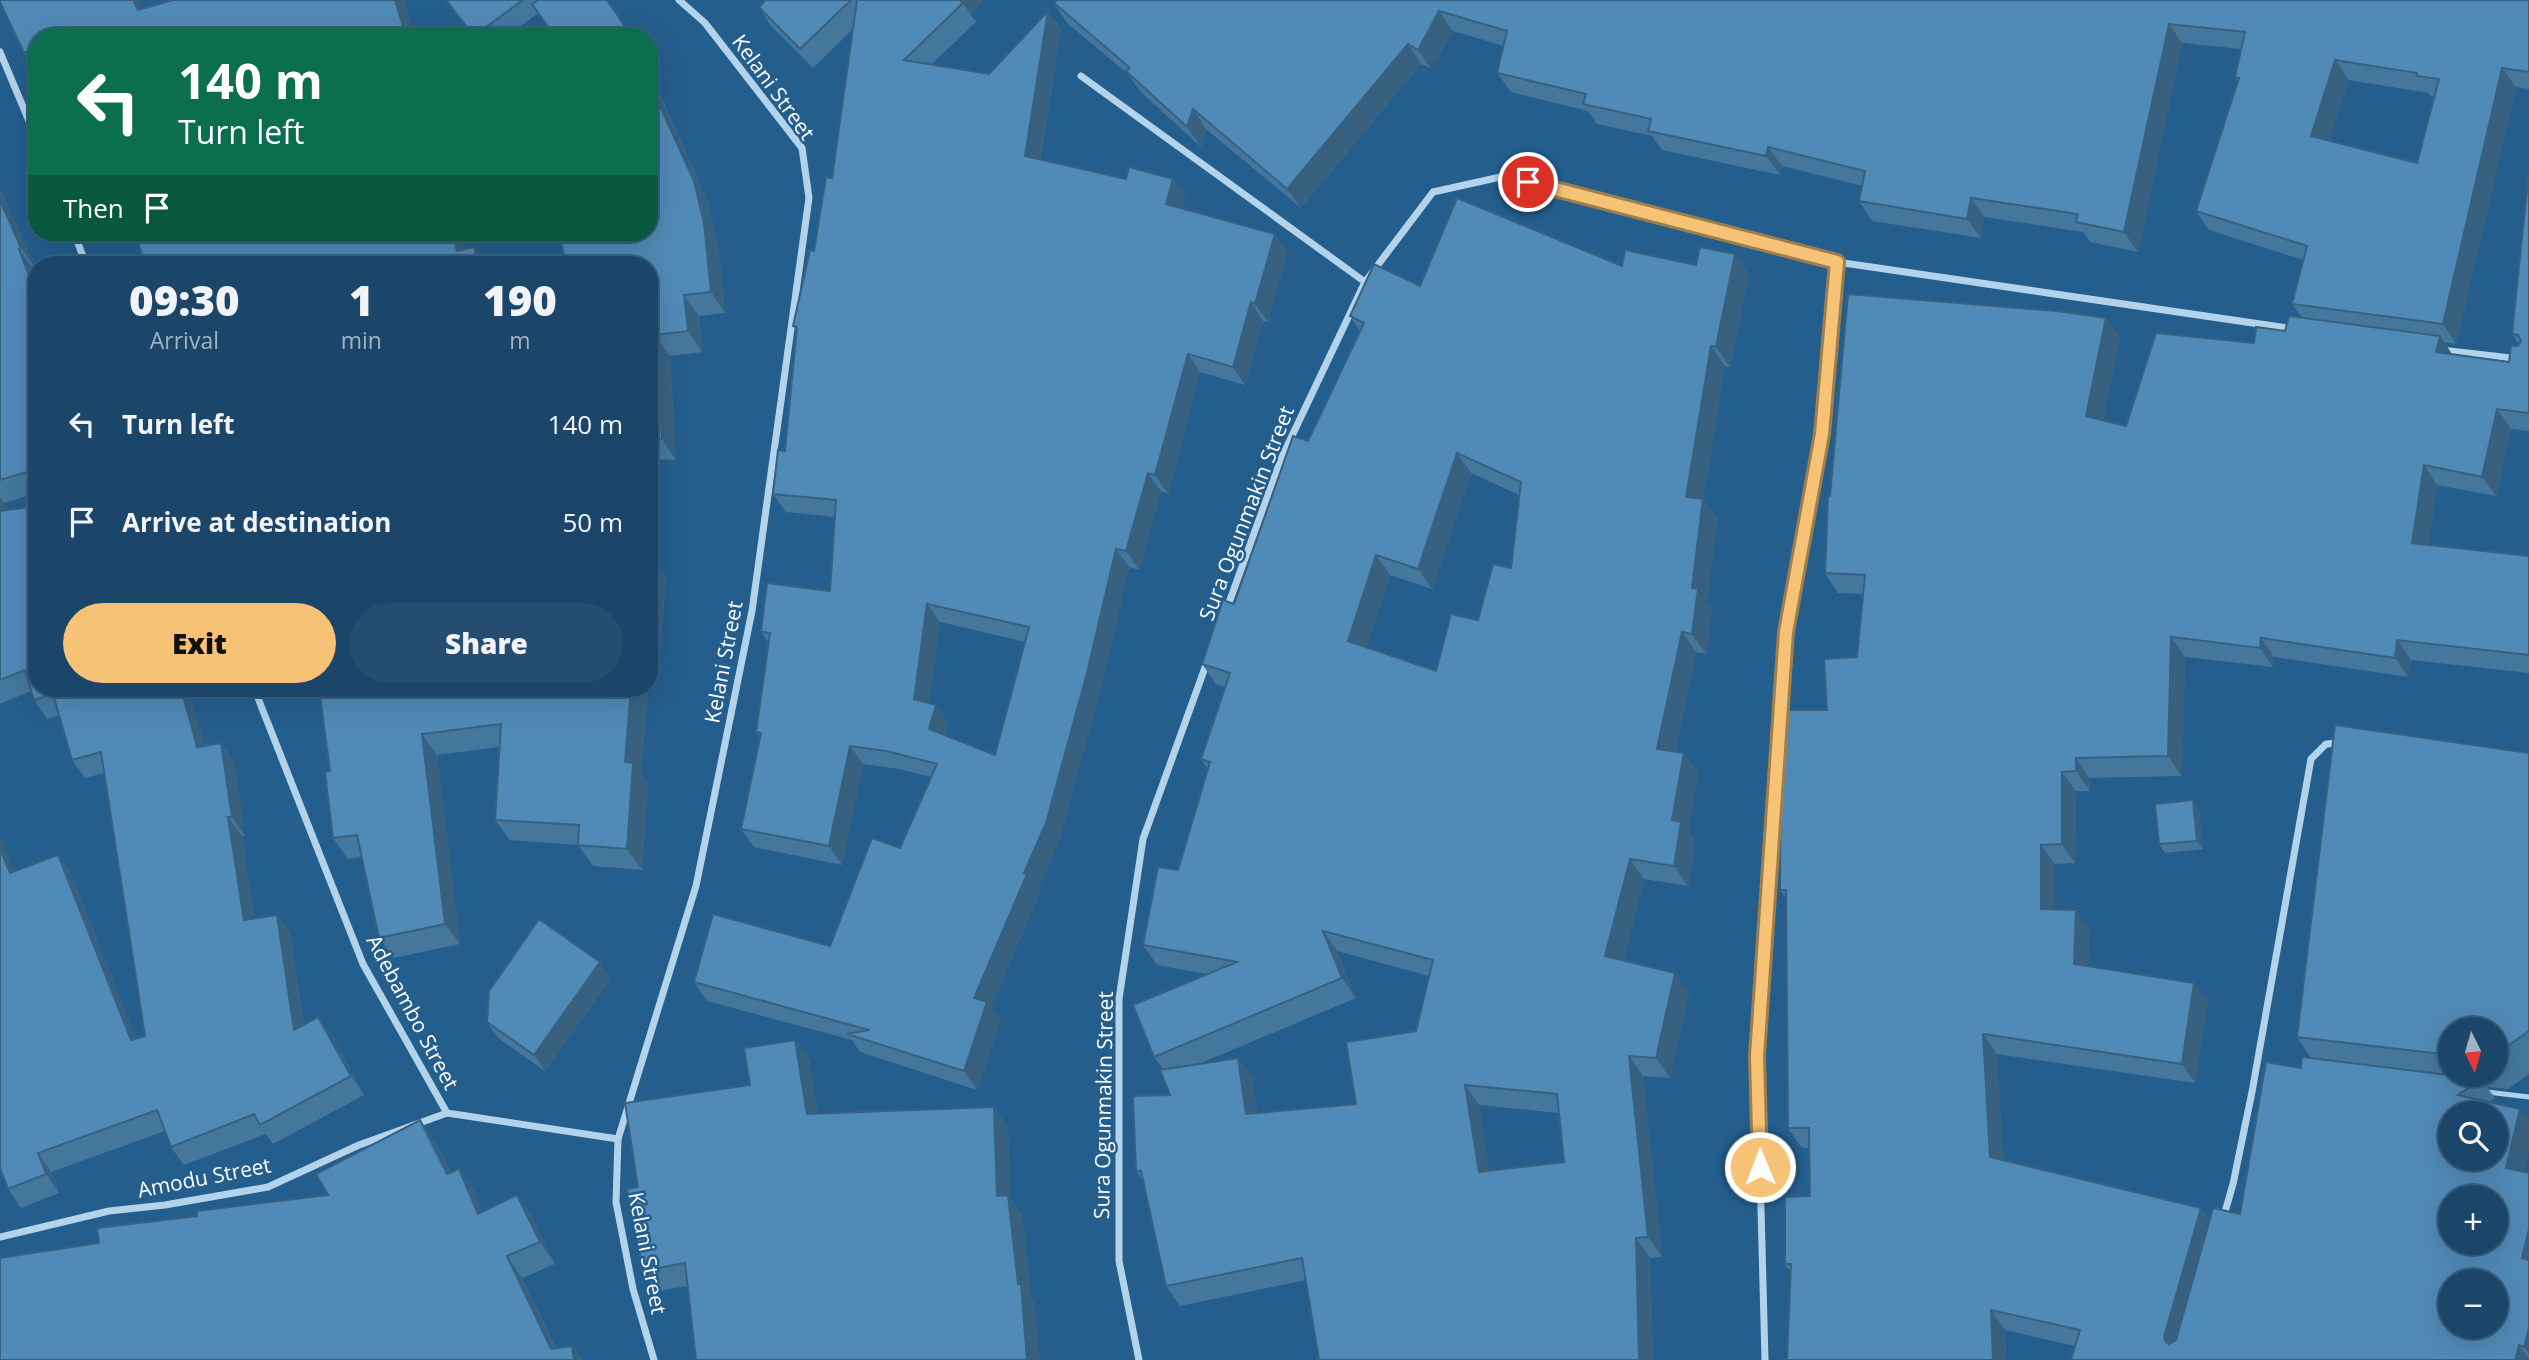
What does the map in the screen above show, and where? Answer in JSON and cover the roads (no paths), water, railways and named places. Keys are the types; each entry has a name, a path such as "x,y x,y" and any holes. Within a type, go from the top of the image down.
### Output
{"street":[{"name":"Kelani Street","path":"654,1360 633,1289 616,1202 618,1139 696,886 747,637 809,198 802,148 705,23 679,0"},
{"path":"0,52 28,119"},
{"path":"1081,76 1365,282"},
{"name":"Sura Ogunmakin Street","path":"1224,616 1281,459 1365,282 1433,192 1504,176 1837,262"},
{"path":"1765,1360 1757,1056 1786,632 1822,434 1837,262 2308,331"},
{"path":"2432,348 2529,360"},
{"name":"Sura Ogunmakin Street","path":"1139,1360 1119,1261 1119,999 1143,839 1210,655"},
{"name":"Adebambo Street","path":"258,697 363,964 447,1113 618,1139"},
{"path":"2222,1224 2252,1091 2311,759 2326,744 2351,742"},
{"name":"Amodu Street","path":"0,1237 109,1211 165,1205 268,1187 359,1145 447,1113"}],"lane":[{"path":"2476,1091 2529,1097"}]}
